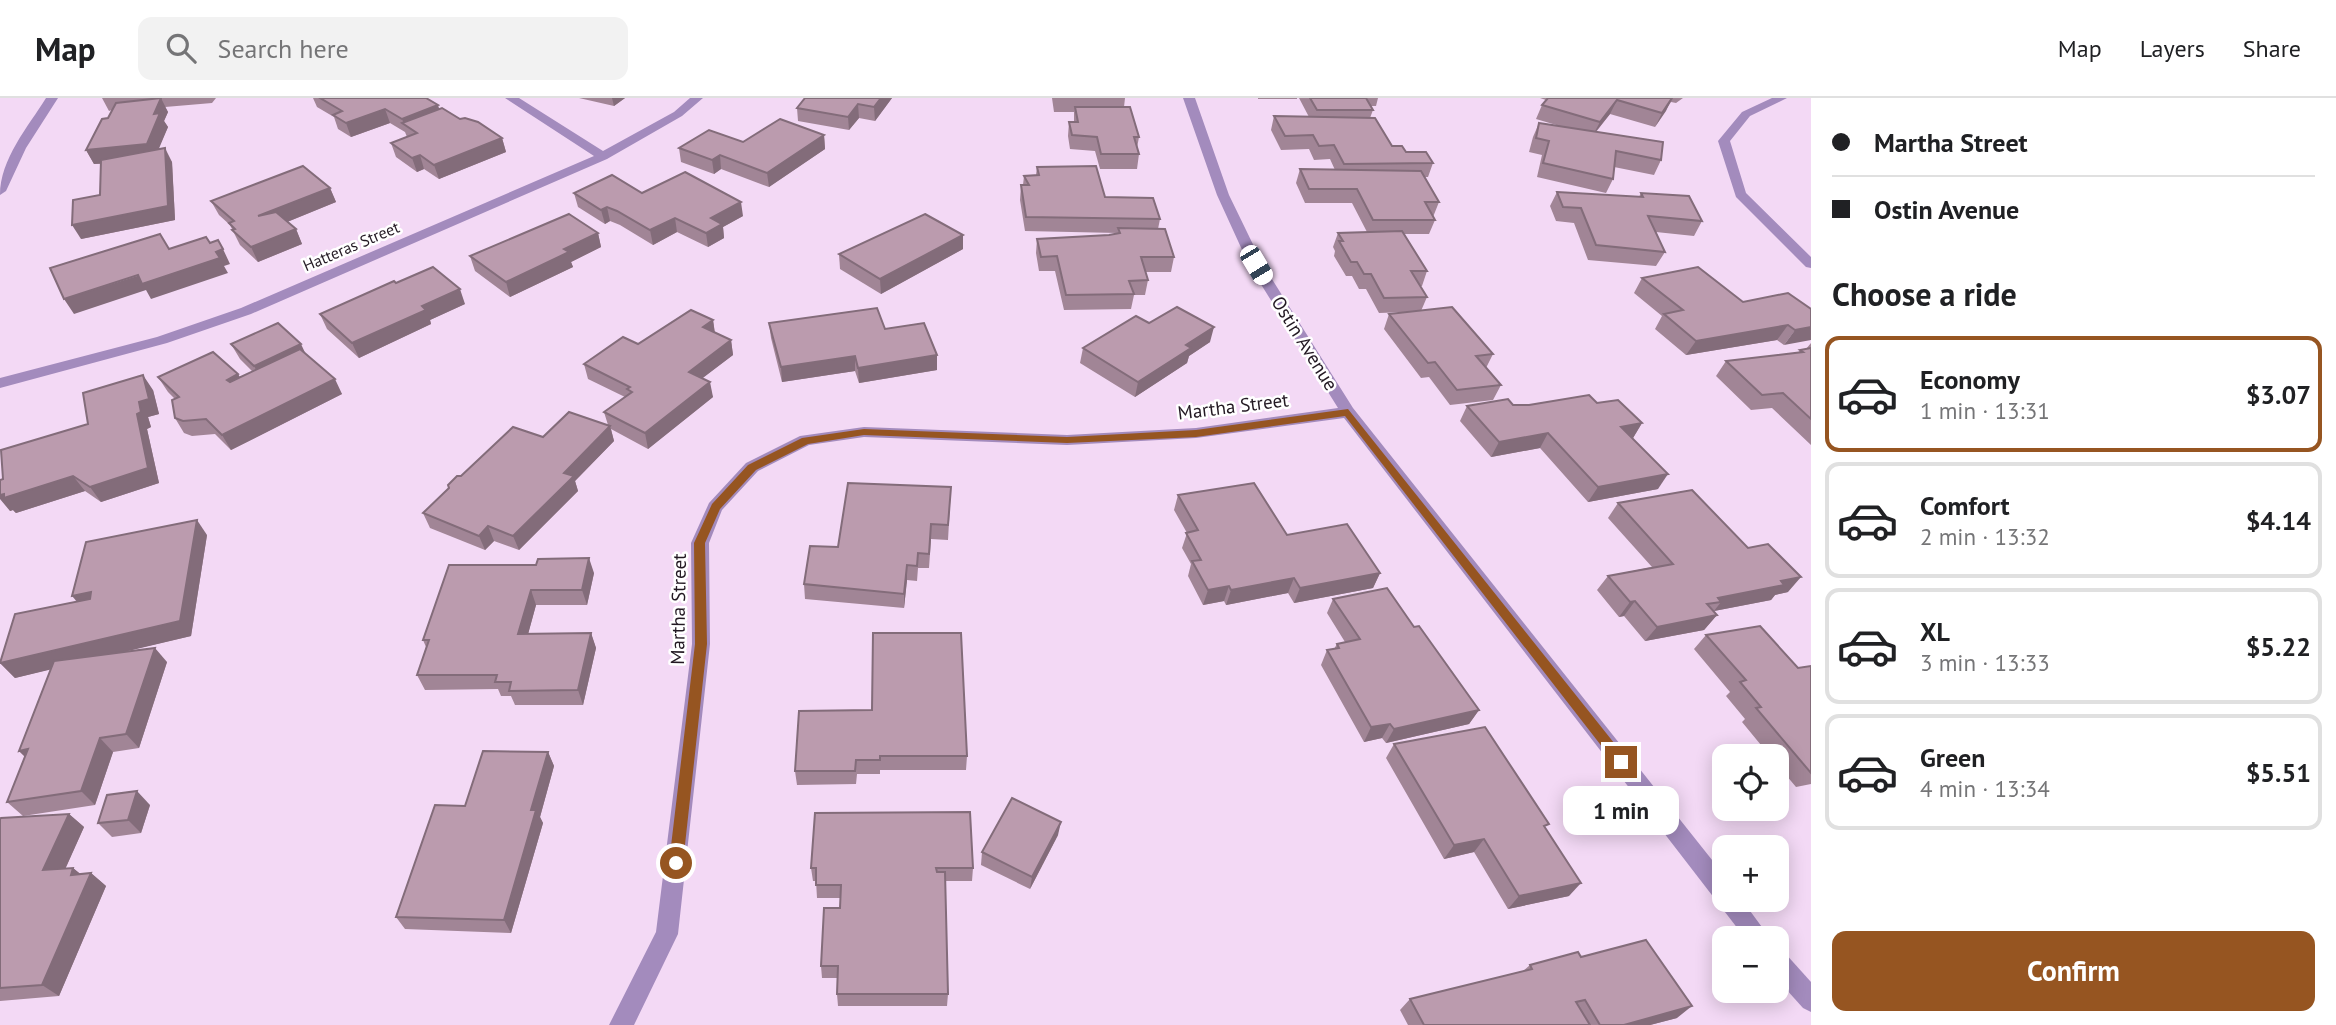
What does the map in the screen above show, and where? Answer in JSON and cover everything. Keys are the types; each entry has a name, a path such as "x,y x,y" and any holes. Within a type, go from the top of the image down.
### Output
{"street":[{"path":"0,191 20,148 52,98"},
{"path":"512,98 603,156"},
{"name":"Hatteras Street","path":"0,383 162,340 246,311 603,156 678,114 697,98"},
{"name":"Ostin Avenue","path":"1189,98 1223,195 1256,265 1348,412 1712,878"},
{"path":"1781,98 1746,114 1724,141 1741,194 1811,264"},
{"name":"Martha Street","path":"621,1025 667,934 701,644 699,543 715,507 752,467 806,440 864,432 1067,440 1196,433 1348,412"},
{"path":"1738,912 1749,926"},
{"path":"1789,975 1811,1000"}],"building":[{"path":"161,98 154,114 160,113 147,144 86,150 102,119 108,118 116,103"},
{"path":"320,98 426,98 438,105 402,119 385,109 346,123 333,115 342,111"},
{"path":"805,98 881,98 874,107 858,104 848,117 797,108"},
{"path":"1310,98 1366,98 1373,110 1317,110"},
{"path":"1548,98 1672,98 1662,113 1617,100 1600,122 1542,105"},
{"path":"1075,107 1130,107 1139,137 1134,137 1139,154 1101,154 1097,137 1072,135 1069,122 1078,122"},
{"path":"442,108 460,119 478,122 502,138 434,165 420,155 412,158 391,143 417,133 402,123"},
{"path":"1274,116 1375,118 1392,146 1402,146 1406,152 1426,152 1433,163 1344,164 1334,145 1319,146 1313,135 1285,136"},
{"path":"780,119 824,135 767,173 720,155 712,160 679,148 709,130 743,142"},
{"path":"1539,123 1663,142 1661,160 1616,151 1613,179 1543,163 1549,141 1536,138"},
{"path":"165,148 168,206 72,225 73,200 100,195 101,160"},
{"path":"303,166 330,188 258,216 276,212 296,229 251,247 232,230 235,229 229,223 234,221 211,201"},
{"path":"1096,166 1105,197 1153,198 1160,219 1026,217 1021,185 1029,185 1024,176 1039,175 1037,167"},
{"path":"1300,169 1421,171 1439,202 1425,202 1435,220 1373,220 1357,189 1309,189"},
{"path":"685,172 741,202 711,218 722,224 706,233 675,218 650,230 617,211 607,207 601,210 574,193 612,175 642,193"},
{"path":"1557,192 1643,197 1641,193 1689,196 1702,221 1648,216 1665,252 1596,245 1581,208 1563,207"},
{"path":"569,214 598,233 564,249 569,252 506,282 470,256"},
{"path":"925,214 963,235 880,279 839,254"},
{"path":"1118,228 1165,229 1174,257 1141,257 1148,280 1129,281 1134,294 1066,295 1057,256 1041,257 1037,239 1109,235 1120,233"},
{"path":"1402,231 1427,271 1411,271 1427,297 1384,298 1371,274 1364,274 1357,262 1351,262 1339,241 1343,241 1338,233"},
{"path":"160,234 169,249 206,237 210,243 218,240 223,249 216,252 220,258 142,284 138,275 64,299 50,268"},
{"path":"433,267 460,289 422,306 426,310 352,343 320,314 394,281 396,283"},
{"path":"1698,267 1743,302 1788,293 1811,309 1811,327 1795,330 1788,325 1696,341 1664,314 1683,310 1642,278"},
{"path":"1177,307 1214,327 1186,345 1191,348 1138,382 1083,348 1136,316 1149,323"},
{"path":"1452,307 1493,354 1476,356 1501,385 1457,390 1435,362 1428,363 1389,314"},
{"path":"877,308 885,329 924,323 937,355 858,368 855,356 781,367 769,323"},
{"path":"691,310 713,320 703,327 731,340 689,372 710,382 645,433 604,412 632,392 627,389 630,387 584,364 623,337 638,344"},
{"path":"278,323 301,344 254,366 231,344"},
{"path":"1811,348 1811,419 1783,393 1762,395 1726,361 1803,352 1800,350"},
{"path":"300,349 335,379 222,435 206,419 183,421 175,418 172,400 179,397 158,377 213,352 238,374 227,380 230,382"},
{"path":"143,375 149,399 139,402 141,412 137,414 148,468 90,487 73,476 4,498 4,494 0,495 0,480 3,479 1,450 88,424 83,393"},
{"path":"1589,395 1597,403 1618,400 1642,423 1621,427 1668,474 1598,487 1548,433 1499,442 1467,406 1508,399 1513,405 1529,405"},
{"path":"569,412 610,426 564,473 574,476 513,536 488,526 479,536 423,513 449,488 448,485 457,476 461,476 513,427 543,437"},
{"path":"848,483 951,487 948,525 931,524 929,554 918,553 917,566 907,565 904,594 804,584 810,546 838,547"},
{"path":"1254,483 1287,535 1347,524 1380,573 1300,588 1294,578 1231,590 1229,586 1208,590 1192,561 1201,560 1186,533 1198,530 1178,495"},
{"path":"1692,490 1748,548 1768,544 1801,577 1781,581 1784,585 1718,598 1721,602 1707,604 1717,615 1657,627 1635,601 1630,602 1608,576 1673,564 1618,503"},
{"path":"197,520 180,621 0,663 15,614 90,599 91,592 72,596 86,542"},
{"path":"589,558 582,590 531,590 518,634 591,633 578,690 509,691 511,682 495,682 497,675 417,675 429,640 423,640 449,565 536,565 538,559"},
{"path":"1387,588 1414,627 1419,626 1479,710 1394,729 1390,724 1371,727 1327,650 1339,648 1337,644 1360,639 1333,599"},
{"path":"1760,626 1798,668 1811,666 1811,773 1756,708 1761,707 1740,682 1746,680 1706,635"},
{"path":"873,633 961,633 967,756 880,756 880,760 856,760 855,771 795,771 799,711 872,710"},
{"path":"155,648 126,734 100,738 81,791 7,802 28,749 19,751 54,661"},
{"path":"1485,727 1549,824 1544,826 1581,883 1519,896 1484,839 1454,845 1394,744"},
{"path":"483,751 548,752 531,810 536,810 504,920 396,917 435,805 465,806"},
{"path":"137,791 128,820 98,823 107,795"},
{"path":"1012,798 1061,822 1032,877 982,852"},
{"path":"970,812 973,868 936,868 937,872 945,872 948,994 837,994 838,966 821,966 824,908 840,908 841,885 816,885 816,868 811,868 815,813"},
{"path":"69,814 43,870 73,868 71,875 91,873 42,985 0,988 0,819"},
{"path":"1646,940 1692,1006 1624,1025 1600,1025 1585,1000 1576,1002 1590,1025 1424,1025 1410,999 1532,969 1530,965 1578,952 1581,957"}],"route":[{"path":"676,863 701,644 699,543 715,507 752,467 806,440 864,432 935,437 1067,440 1196,433 1348,412 1621,762"}]}
